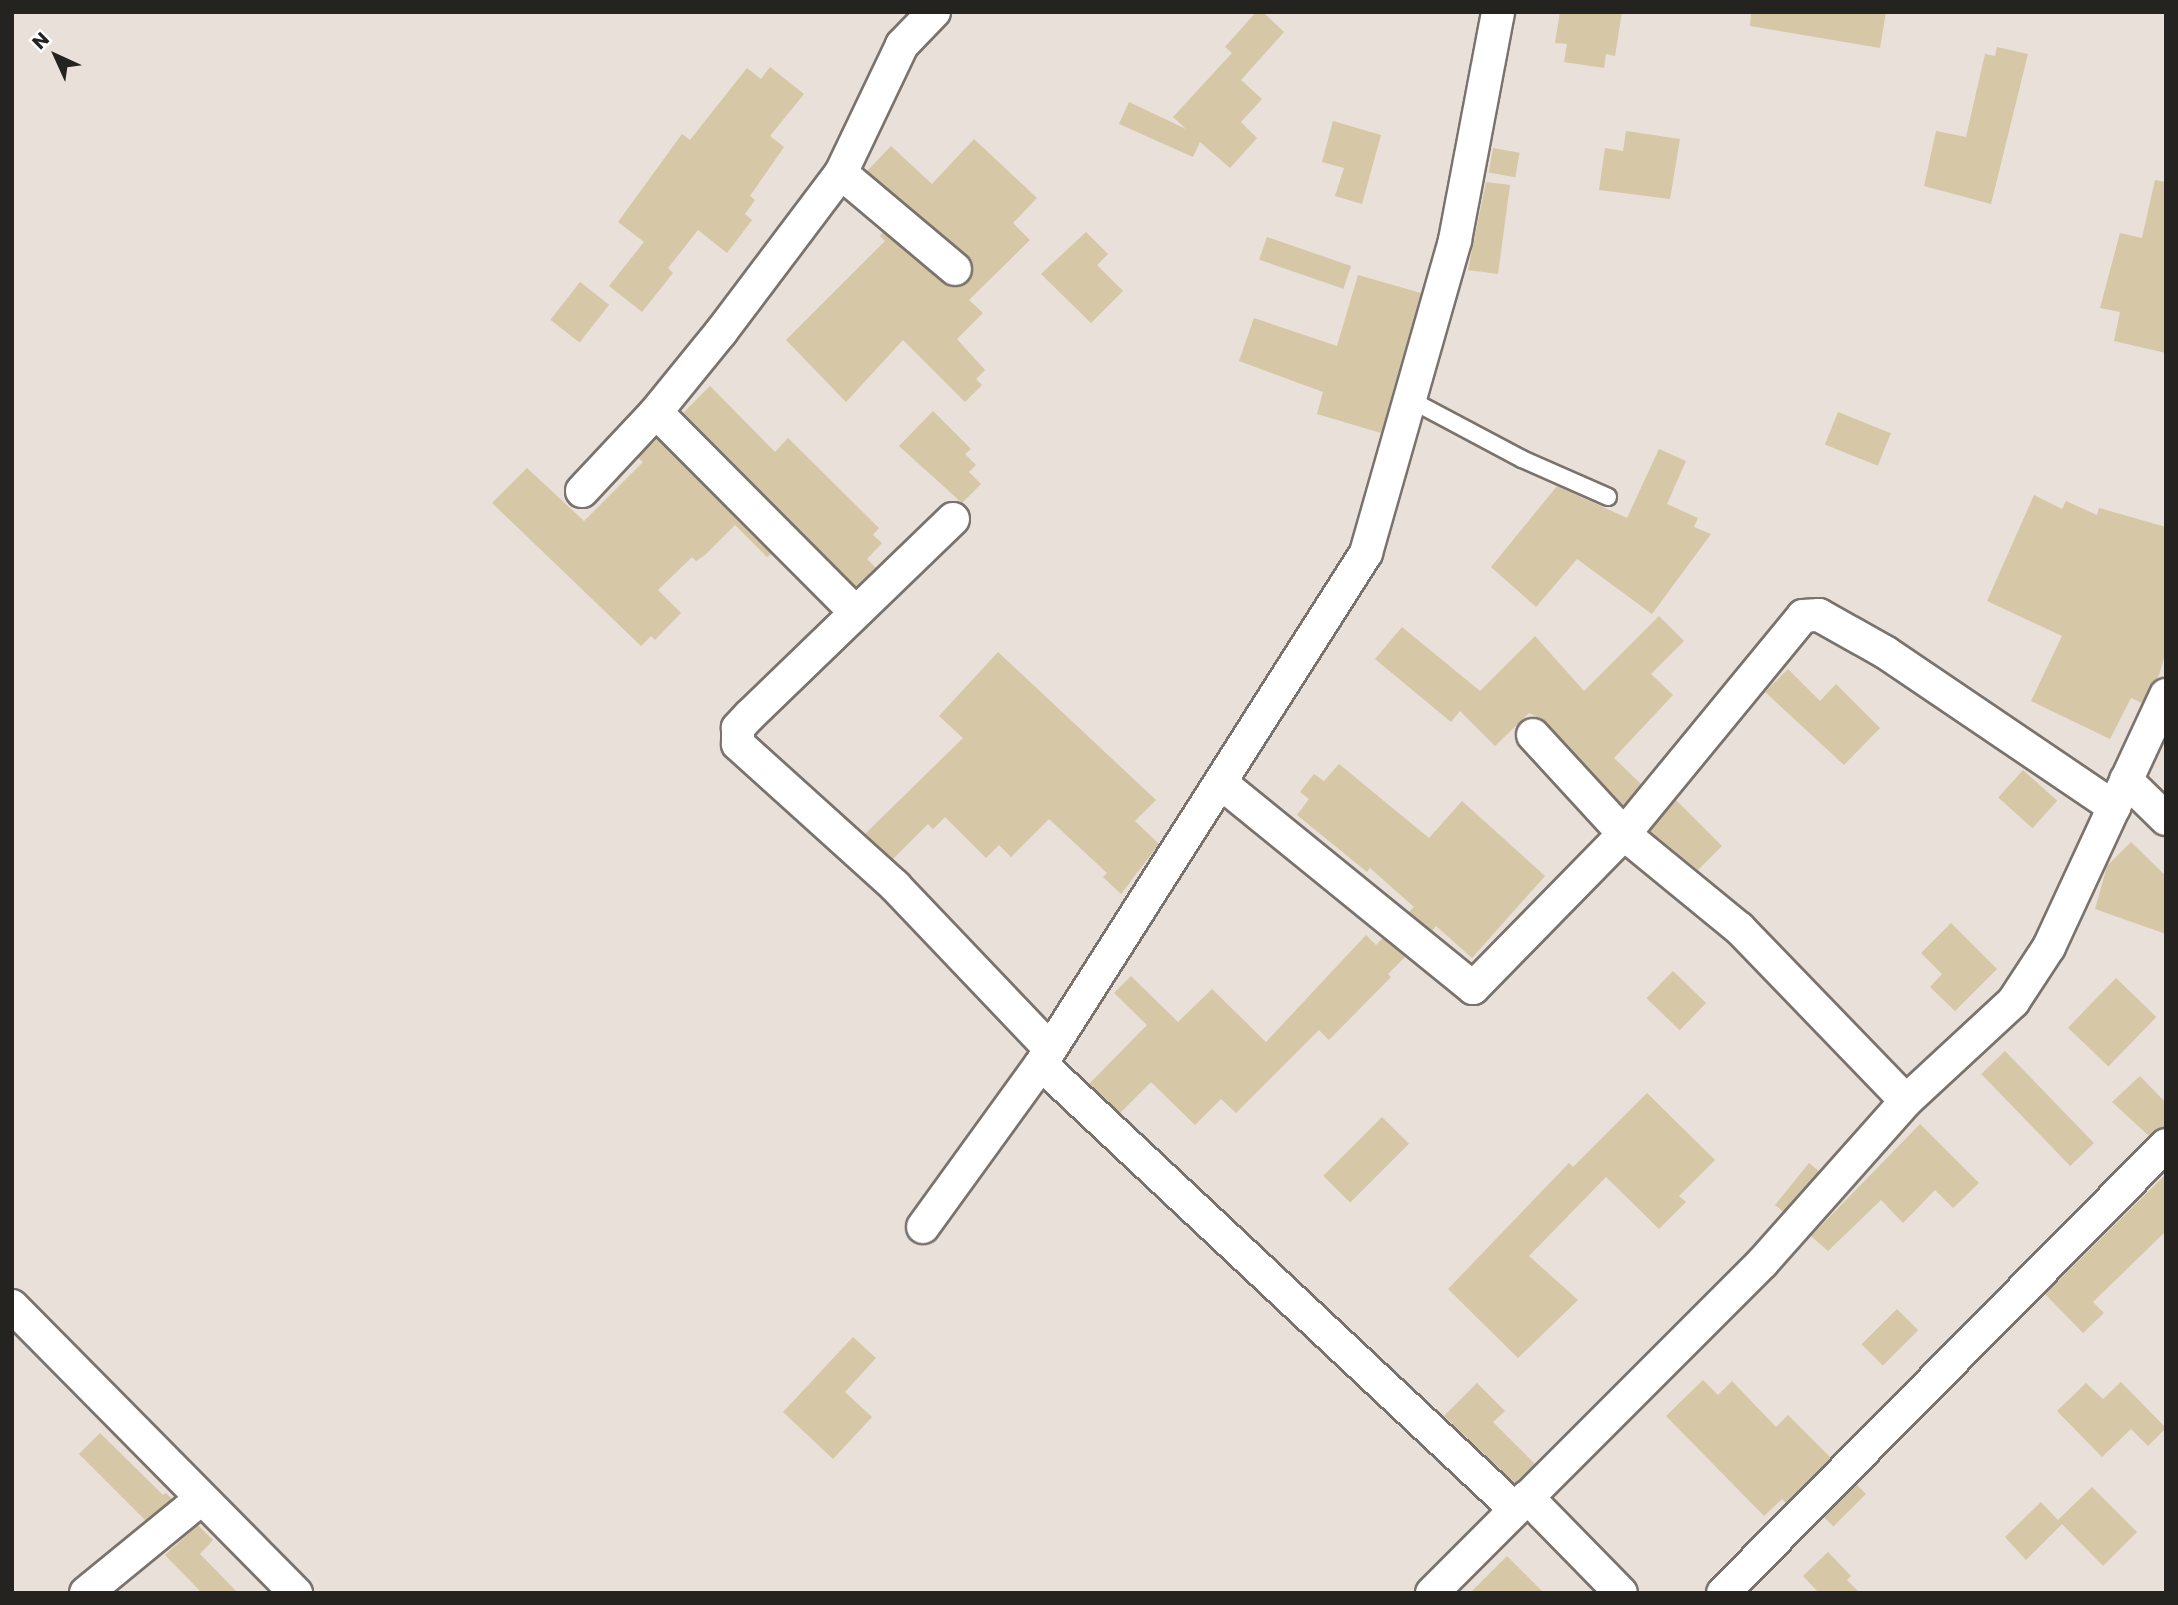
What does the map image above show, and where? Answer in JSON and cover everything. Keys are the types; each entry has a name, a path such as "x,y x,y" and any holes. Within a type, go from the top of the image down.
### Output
{"street":[{"path":"582,491 656,412 841,173 902,45 934,12"},
{"path":"923,1227 1045,1057 1366,554 1455,240 1498,12"},
{"path":"841,173 955,269"},
{"path":"656,412 855,612"},
{"path":"953,519 738,728 738,744 895,886 1045,1057 1521,1503 1621,1593"},
{"path":"1221,783 1473,988 1624,834 1802,616 1819,615 2166,819"},
{"path":"1432,1593 1763,1262 1906,1101 2013,1002 2049,947 2166,695"},
{"path":"1533,735 1624,834 1739,928 1906,1101"},
{"path":"1723,1593 2166,1144"},
{"path":"12,1306 296,1593"},
{"path":"86,1593 201,1499"}],"lane":[{"path":"1411,400 1522,459 1608,497"}],"building":[{"path":"1256,12 1263,12 1284,32 1241,80 1262,99 1241,122 1257,138 1230,168 1200,142 1193,157 1119,124 1129,102 1186,129 1173,117 1232,53 1225,47"},
{"path":"1560,12 1622,12 1615,56 1606,54 1604,68 1564,62 1567,44 1555,43"},
{"path":"1751,12 1886,12 1880,48 1750,26"},
{"path":"1997,47 2028,54 1991,204 1924,186 1936,131 1966,137 1985,54 1995,56"},
{"path":"770,67 804,94 770,136 784,147 750,196 755,200 745,214 752,220 727,253 698,230 668,268 673,273 642,312 609,286 644,242 618,222 682,134 690,140 747,68 761,79"},
{"path":"1333,121 1381,135 1362,204 1335,196 1344,168 1322,162"},
{"path":"1626,131 1680,139 1670,199 1599,190 1605,148 1623,151"},
{"path":"974,139 1037,198 1013,223 1030,240 969,300 983,313 957,339 985,370 976,379 982,385 965,402 903,340 846,402 786,340 885,241 880,236 883,232 951,287 962,286 973,272 967,255 867,171 891,146 932,184"},
{"path":"1493,148 1520,153 1515,177 1489,173"},
{"path":"2155,180 2166,182 2166,353 2114,341 2120,312 2100,308 2120,233 2142,238"},
{"path":"1486,182 1510,185 1498,274 1468,270"},
{"path":"1086,232 1108,254 1097,265 1123,291 1091,323 1041,274"},
{"path":"1267,237 1351,266 1343,289 1259,260"},
{"path":"1358,275 1421,293 1381,433 1317,414 1323,392 1239,361 1254,318 1337,346"},
{"path":"580,282 609,305 580,343 550,320"},
{"path":"710,386 775,452 788,438 879,528 873,535 882,543 867,559 876,568 856,587 683,413"},
{"path":"933,411 971,449 965,454 976,465 969,472 981,484 962,503 899,446"},
{"path":"1838,412 1891,433 1878,466 1825,444"},
{"path":"657,439 771,554 767,557 735,525 705,555 696,561 692,557 658,590 681,613 655,640 651,636 641,646 492,503 527,468 584,521 643,462 638,458"},
{"path":"1659,449 1686,461 1667,504 1698,518 1694,527 1711,534 1652,614 1577,559 1536,607 1491,567 1557,486 1627,518"},
{"path":"2034,495 2062,509 2066,501 2097,515 2099,508 2166,527 2166,651 2159,675 2142,703 2131,698 2110,739 2031,701 2062,636 1987,601"},
{"path":"1659,616 1684,641 1651,674 1673,695 1614,758 1641,784 1623,806 1539,718 1529,713 1495,746 1460,711 1451,722 1375,659 1402,627 1480,691 1535,636 1584,691"},
{"path":"998,652 1156,800 1135,821 1159,844 1121,894 1103,877 1107,873 1049,819 1011,857 999,845 986,858 945,817 933,829 928,824 893,859 865,834 963,738 939,716"},
{"path":"1788,669 1820,701 1836,684 1880,728 1844,765 1765,692"},
{"path":"1339,764 1429,838 1462,801 1545,876 1472,958 1436,926 1432,931 1409,912 1414,907 1370,868 1367,872 1297,815 1309,799 1300,792 1314,774 1324,781"},
{"path":"2023,770 2057,801 2032,828 1998,797"},
{"path":"1676,800 1722,846 1698,870 1650,831"},
{"path":"2131,842 2166,876 2166,934 2095,909 2107,866"},
{"path":"1951,923 1997,969 1955,1011 1930,987 1942,974 1921,953"},
{"path":"1366,935 1376,945 1383,938 1405,957 1388,974 1391,977 1329,1040 1319,1030 1236,1113 1221,1099 1195,1125 1151,1082 1120,1113 1089,1084 1147,1025 1114,993 1131,976 1178,1022 1212,989 1266,1042"},
{"path":"1673,971 1706,1003 1680,1030 1647,998"},
{"path":"2116,978 2156,1017 2108,1067 2068,1028"},
{"path":"2005,1051 2094,1143 2070,1166 1981,1074"},
{"path":"2140,1076 2166,1103 2166,1126 2149,1136 2112,1102"},
{"path":"1647,1093 1715,1160 1679,1196 1686,1202 1659,1229 1606,1177 1529,1256 1578,1300 1518,1358 1448,1289 1569,1163 1573,1167"},
{"path":"1382,1117 1409,1144 1350,1203 1323,1176"},
{"path":"1920,1124 1979,1183 1953,1208 1935,1190 1903,1223 1881,1200 1828,1251 1811,1236"},
{"path":"1809,1163 1819,1171 1785,1213 1775,1205"},
{"path":"2166,1174 2166,1231 2093,1302 2104,1313 2083,1333 2045,1294"},
{"path":"1897,1309 1918,1330 1883,1366 1862,1344"},
{"path":"853,1337 876,1358 845,1392 872,1417 833,1459 783,1412"},
{"path":"1703,1380 1718,1395 1732,1381 1776,1427 1788,1415 1831,1458 1786,1503 1782,1499 1764,1516 1666,1416"},
{"path":"2121,1382 2166,1428 2148,1446 2131,1429 2102,1457 2057,1411 2086,1383 2103,1399"},
{"path":"1477,1383 1505,1411 1493,1422 1535,1464 1515,1483 1444,1416"},
{"path":"100,1433 163,1495 166,1493 172,1499 146,1521 79,1454"},
{"path":"1856,1484 1866,1494 1833,1526 1823,1517"},
{"path":"2092,1487 2137,1532 2103,1566 2062,1524 2026,1560 2005,1537 2041,1502 2058,1520"},
{"path":"198,1525 213,1540 200,1554 238,1593 202,1593 165,1555"},
{"path":"1828,1552 1851,1576 1847,1580 1860,1593 1819,1593 1803,1576"},
{"path":"1507,1556 1544,1593 1470,1593"}]}
